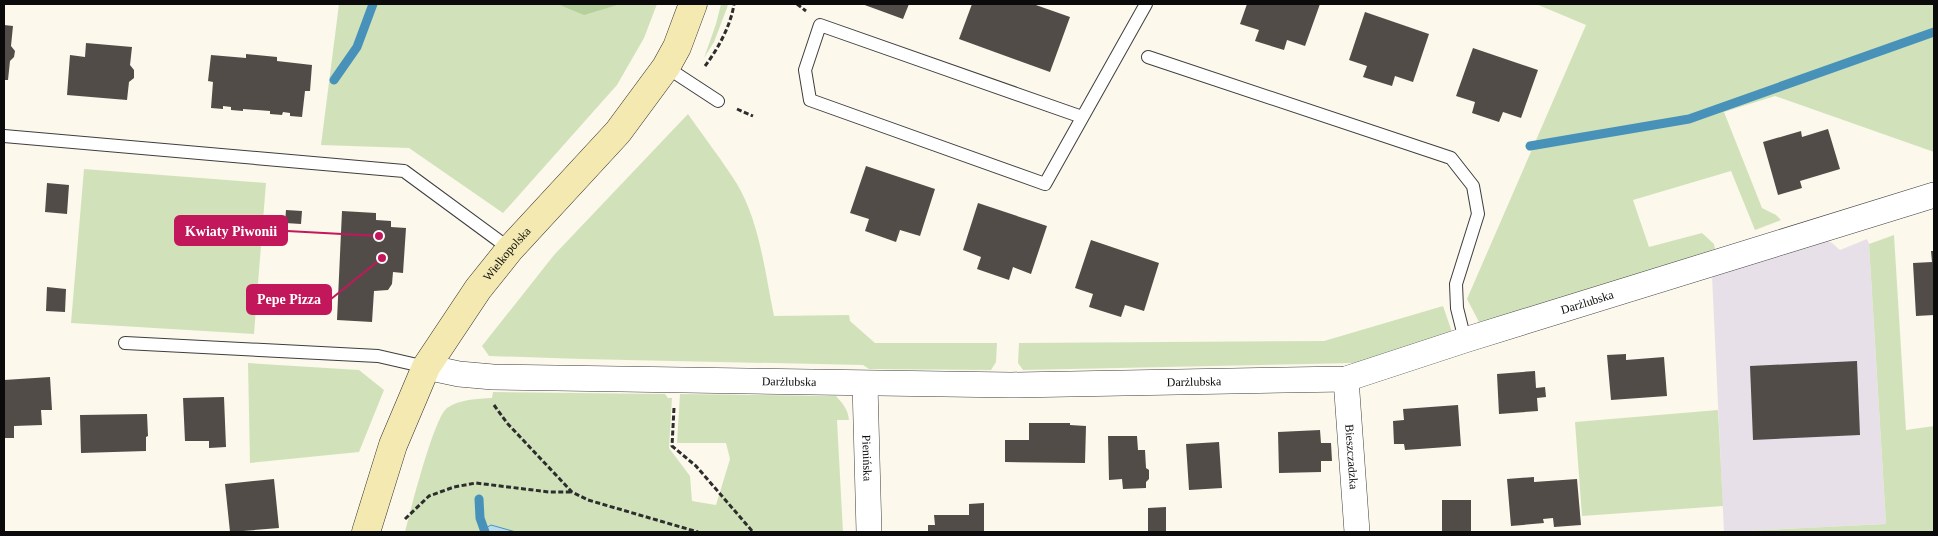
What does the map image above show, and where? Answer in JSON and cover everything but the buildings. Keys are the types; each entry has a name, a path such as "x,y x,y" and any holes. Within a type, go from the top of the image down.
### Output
{"street":[{"name":"Wielkopolska","path":"366,532 393,444 426,367 478,290 510,249 618,132 666,67 677,47 693,4"},
{"name":"Darżlubska","path":"426,367 459,374 493,377 865,384 1011,384 1346,379 1465,340 1934,195"},
{"name":"Bieszczadzka","path":"1346,379 1357,532"},
{"name":"Pienińska","path":"865,384 869,532"}],"lane":[{"path":"1082,117 820,25 804,70 810,100 1045,184 1146,4"},
{"path":"1148,57 1452,158 1473,186 1478,214 1456,284 1457,308 1465,340"},
{"path":"666,67 718,101"},
{"path":"4,136 404,171 510,249"},
{"path":"125,343 378,356 426,367"}],"path":[{"path":"692,84 714,54 733,13 734,4"},
{"path":"675,380 672,446 696,466 753,532"},
{"path":"492,401 507,423 572,492 588,500 698,532"},
{"path":"405,519 429,496 454,487 476,484 549,492 572,492"}],"shaded area":[{"path":"1824,239 1840,250 1867,239 1869,244 1886,524 1724,532 1712,276"}],"green space":[{"path":"339,4 557,4 584,14 621,4 657,4 644,38 617,85 503,213 409,148 321,145"},
{"path":"557,4 621,4 584,15"},
{"path":"721,4 728,4 714,42 704,58 716,24"},
{"path":"1536,4 1934,4 1934,152 1775,96 1724,112 1762,208 1776,215 1781,220 1755,230 1731,171 1633,200 1649,247 1702,233 1714,244 1715,249 1480,324 1467,299 1586,25"},
{"path":"688,114 731,175 745,199 761,248 774,316 849,315 850,321 875,343 997,343 996,362 991,370 869,369 863,365 489,356 482,346 554,255"},
{"path":"84,169 266,183 254,334 71,323"},
{"path":"1894,235 1906,430 1934,426 1934,532 1724,532 1886,524 1869,244"},
{"path":"1443,306 1452,332 1378,358 1354,363 1023,370 1018,363 1019,343 1324,341"},
{"path":"248,363 359,370 384,390 359,452 250,463"},
{"path":"493,392 665,394 668,398 672,398 669,448 690,476 692,501 716,505 730,459 726,443 677,443 680,394 836,396 843,404 849,420 837,420 843,532 516,532 491,525 479,532 405,532 429,446 442,415 447,408 457,403 492,398"},
{"path":"1718,410 1723,506 1582,516 1575,422"}],"water":[{"path":"491,525 516,532 479,532"}],"waterway":[{"path":"334,80 357,47 373,4"},
{"path":"1530,146 1689,119 1934,32"},
{"path":"479,499 480,518 485,532"}],"place":[{"name":"Kwiaty Piwonii","path":"379,236"},
{"name":"Pepe Pizza","path":"382,258"}]}
